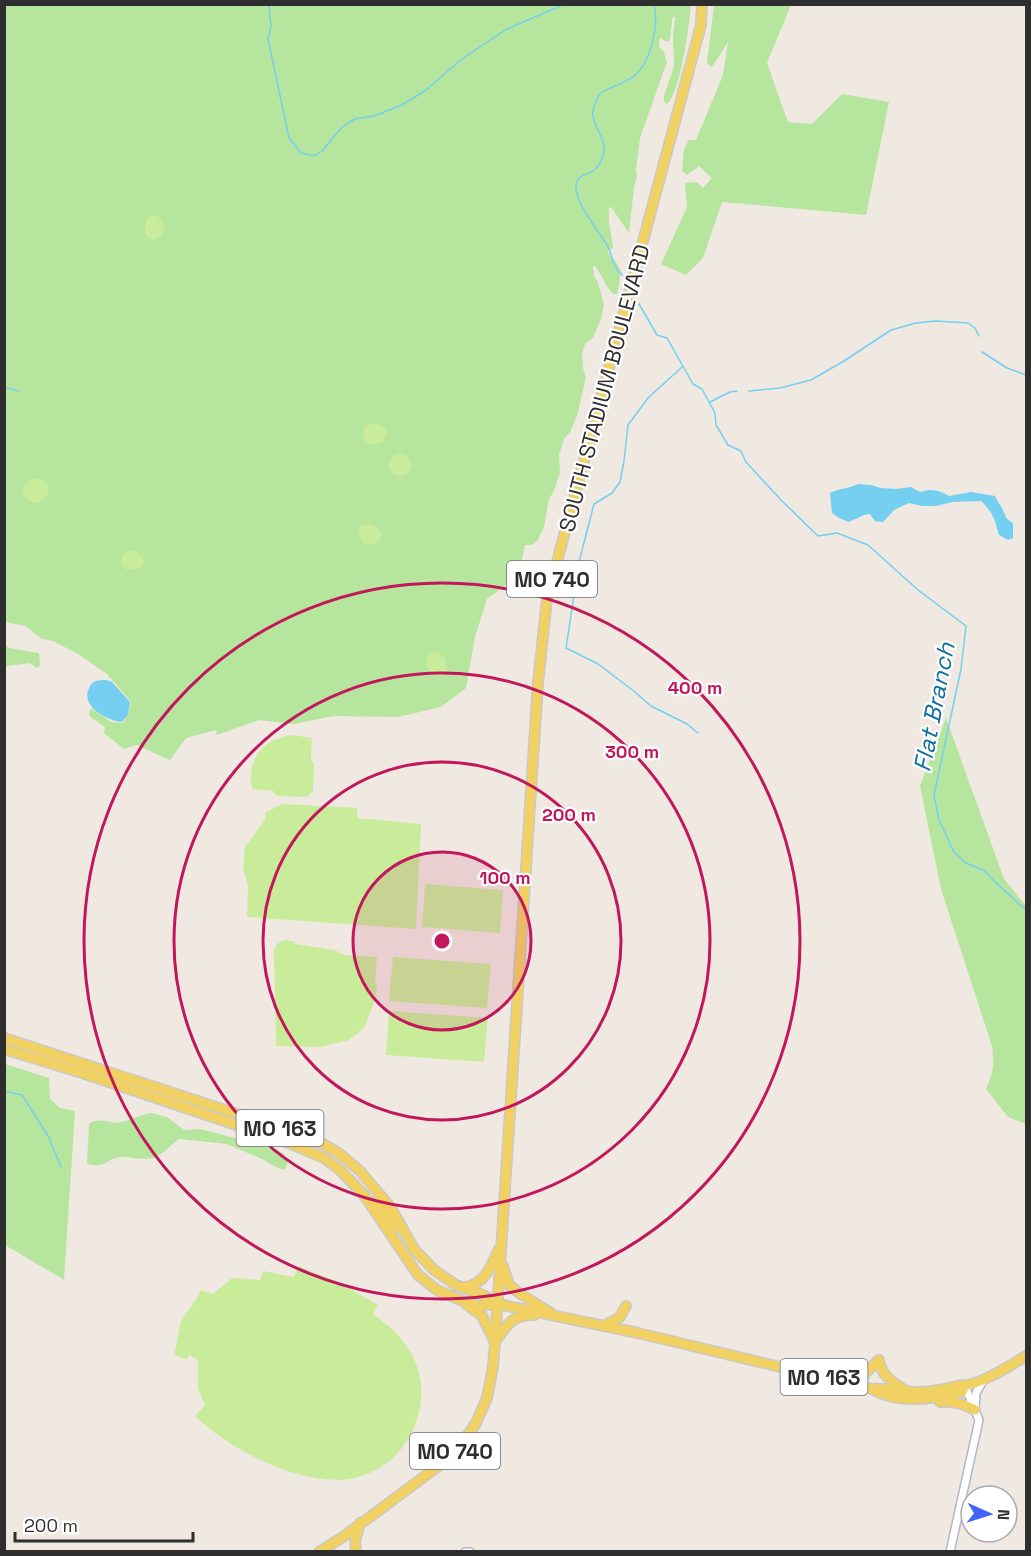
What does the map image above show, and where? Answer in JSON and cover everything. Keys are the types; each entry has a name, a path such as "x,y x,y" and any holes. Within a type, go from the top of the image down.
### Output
{"main road":[{"name":"SOUTH STADIUM BOULEVARD","path":"502,1244 538,683 547,599 701,25 702,4"},
{"name":"MO 163","path":"4,1038 302,1135 323,1144 340,1154 360,1171 391,1208 414,1249 434,1270 456,1285 483,1294 498,1304"},
{"name":"MO 163","path":"4,1049 284,1141 324,1158 340,1170 364,1195 418,1275 437,1290 479,1306 498,1304 604,1326 872,1389 881,1395 905,1395 965,1386 984,1379 1026,1356"},
{"path":"364,1195 379,1207 395,1227 405,1231"},
{"path":"462,1287 473,1286 483,1278 502,1244"},
{"path":"502,1244 503,1268 509,1285 556,1316"},
{"name":"MO 740","path":"320,1551 343,1537 444,1462 460,1446 476,1423 486,1398 493,1367 502,1244"},
{"path":"458,1299 482,1316 495,1342 510,1322 516,1318 524,1315 556,1316"},
{"path":"604,1326 620,1317 626,1306"},
{"path":"839,1381 864,1374 879,1360 885,1376 915,1404 949,1401 966,1405 977,1415"},
{"path":"356,1551 355,1541 360,1523"}],"street":[{"path":"950,1551 977,1415 976,1393 984,1379"},
{"path":"965,1386 977,1415"},
{"path":"330,1544 339,1551"},
{"path":"465,1551 470,1551"}],"green space":[{"path":"4,5 691,5 680,73 672,97 667,104 664,96 674,66 675,17 672,20 670,40 667,42 660,38 659,47 663,50 667,62 640,138 629,233 611,207 609,208 613,247 608,249 620,274 617,294 610,291 593,266 604,305 593,338 585,344 582,354 586,377 577,416 564,439 559,455 560,473 549,499 544,527 538,540 532,545 525,545 519,575 487,599 475,637 466,688 441,707 398,717 333,716 294,724 259,720 217,735 216,730 186,738 170,760 136,745 124,749 104,733 105,727 89,716 92,709 111,722 123,723 128,715 131,702 107,674 78,654 53,641 42,639 26,626 5,622"},
{"path":"714,5 791,5 767,63 788,122 812,124 842,94 889,102 866,215 722,202 703,258 686,275 661,264 687,207 685,183 697,182 703,188 712,178 699,166 687,175 682,171 684,149 689,140 696,140 723,75 728,42 712,67 707,63"},
{"path":"153,215 160,218 164,226 162,236 155,240 148,238 145,231 147,219"},
{"path":"374,423 385,428 387,435 383,442 370,445 364,440 363,431 365,426"},
{"path":"396,454 404,454 411,461 411,469 404,476 396,476 389,469 389,461"},
{"path":"34,478 45,482 49,490 45,498 34,503 23,494 26,484"},
{"path":"368,524 376,527 382,534 379,542 371,545 364,543 358,533 360,526"},
{"path":"129,550 143,558 141,568 127,570 122,566 122,556"},
{"path":"5,645 9,648 39,653 40,666 37,668 30,663 7,666 5,669"},
{"path":"437,651 445,658 447,668 443,674 436,676 431,674 426,665 428,655"},
{"path":"946,718 1004,879 1026,906 1026,1124 1008,1117 986,1089 993,1068 992,1046 941,889 920,786"},
{"path":"292,735 312,738 313,791 307,797 277,796 273,791 253,789 252,767 259,753 276,739"},
{"path":"282,804 357,808 357,818 421,824 416,929 247,917 248,885 243,868 245,847 265,820 265,813"},
{"path":"425,884 503,890 500,933 422,927"},
{"path":"285,940 295,942 295,944 335,950 344,955 377,957 376,998 364,1028 349,1040 321,1047 276,1046 274,950"},
{"path":"393,957 491,964 487,1008 389,1001"},
{"path":"389,1011 488,1018 484,1062 386,1055"},
{"path":"5,1064 49,1078 50,1099 60,1108 75,1111 64,1280 5,1245"},
{"path":"150,1113 167,1117 184,1130 200,1129 283,1153 288,1162 285,1170 227,1144 179,1139 156,1157 144,1159 123,1157 99,1165 87,1164 89,1124 97,1121 122,1122"},
{"path":"298,1266 336,1281 378,1305 373,1314 401,1338 413,1357 420,1376 421,1396 418,1416 411,1434 400,1451 385,1464 368,1474 348,1479 329,1480 308,1477 266,1462 226,1441 195,1416 205,1405 198,1389 198,1360 189,1355 187,1360 174,1354 180,1325 201,1290 213,1294 232,1278 260,1280 263,1271 294,1277"}],"water":[{"path":"858,484 896,489 911,487 920,492 935,490 949,496 971,492 995,496 1007,519 1013,523 1013,538 1008,540 999,535 993,516 981,501 953,502 936,506 909,503 894,510 883,522 875,521 870,514 849,522 832,513 830,493"},
{"path":"106,680 112,682 130,702 128,715 122,722 103,716 88,701 87,695 92,683"}],"waterway":[{"name":"Flat Branch","path":"269,4 271,26 268,39 289,138 301,153 308,155 316,155 322,151 342,127 355,119 374,116 402,105 426,90 462,59 507,29 565,4"},
{"name":"Flat Branch","path":"622,275 614,264 608,247 587,215 576,188 578,179 595,169 604,154 603,142 593,115 597,98 602,92 632,78 641,69 652,42 655,21 654,4"},
{"name":"Flat Branch","path":"639,304 657,335 667,338 693,384 702,389 715,413 716,425 728,445 741,451 746,462 781,500 818,536 837,533 868,545 918,590 966,626 961,669 934,795 939,820 954,852 966,863 985,871 1026,910"},
{"path":"749,391 780,388 811,380 891,330 916,323 936,321 968,323 975,328 979,336"},
{"path":"982,352 1007,368 1026,375"},
{"path":"682,367 648,398 628,425 620,482 612,493 594,504 579,562 566,648 598,664 651,706 687,724 698,733"},
{"path":"4,387 19,391"},
{"path":"710,402 737,391"},
{"path":"4,1091 22,1095 48,1136 61,1167"}]}
